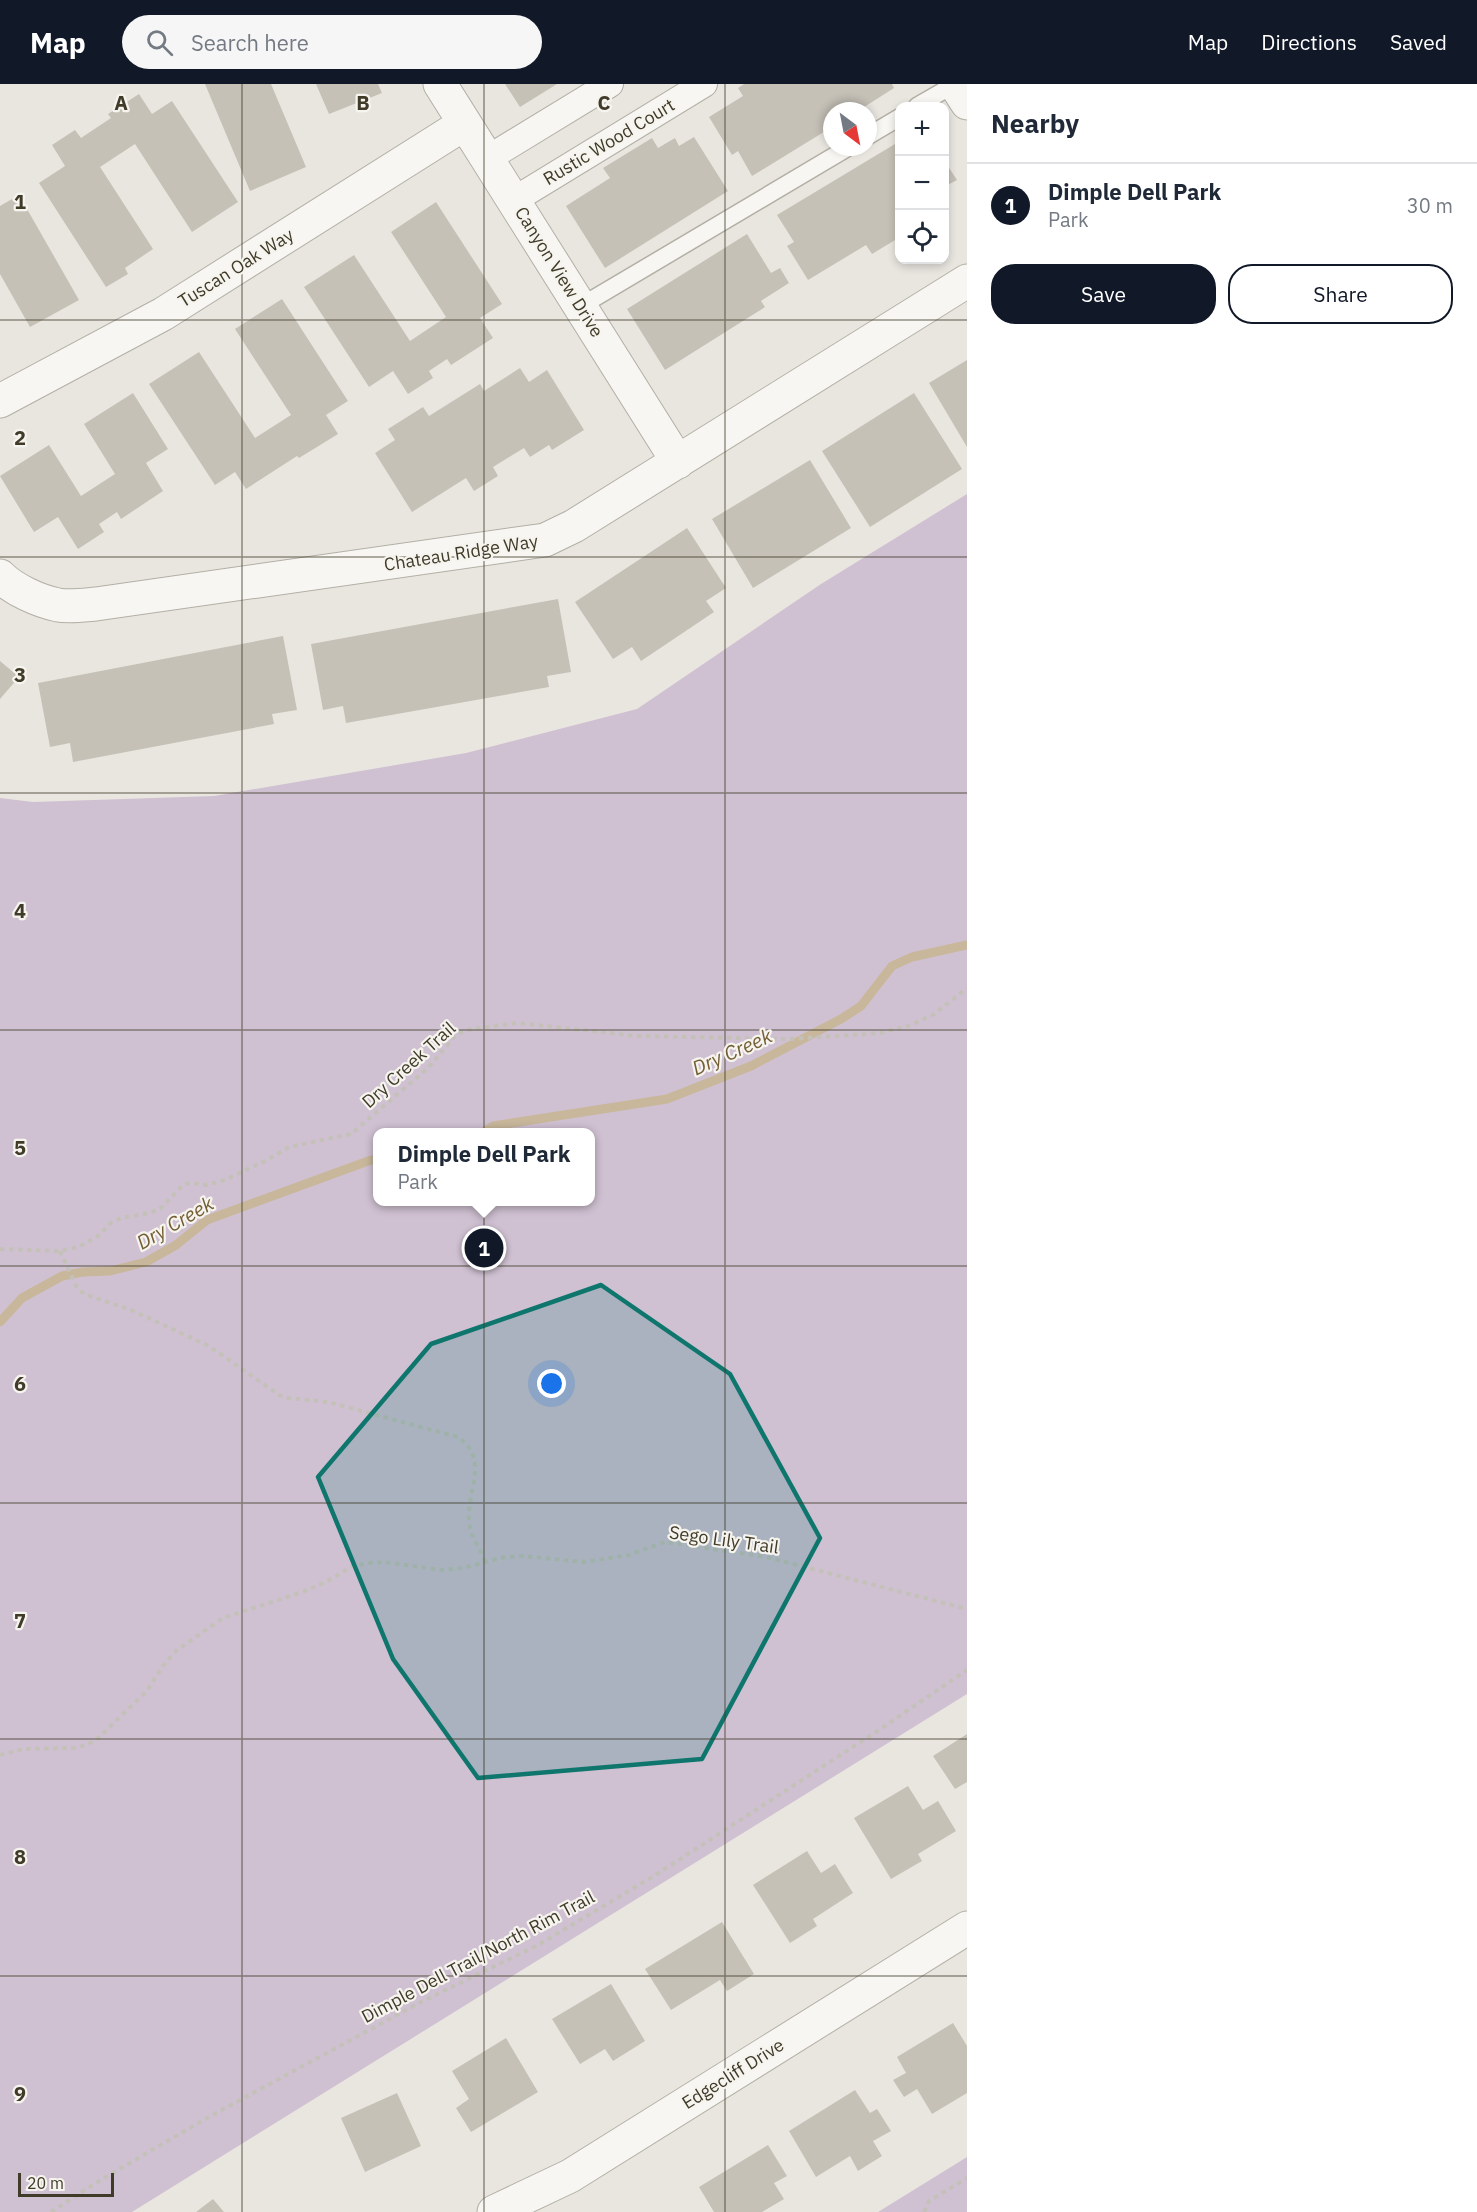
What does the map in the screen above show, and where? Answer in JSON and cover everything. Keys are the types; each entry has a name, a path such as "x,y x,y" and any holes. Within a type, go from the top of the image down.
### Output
{"street":[{"name":"Canyon View Drive","path":"440,84 678,462"},
{"path":"487,159 610,84"},
{"name":"Rustic Wood Court","path":"514,200 704,84"},
{"path":"955,84 967,103"},
{"name":"Tuscan Oak Way","path":"0,401 163,314 464,124"},
{"name":"Chateau Ridge Way","path":"0,576 28,595 59,605 96,604 516,546 545,540 573,526 678,462 967,281"},
{"name":"Edgecliff Drive","path":"506,2210 570,2176 967,1928"}],"lane":[{"path":"925,102 955,84"},
{"path":"877,131 895,120"},
{"path":"581,306 834,156"}],"path":[{"name":"Dry Creek Trail","path":"0,1249 60,1251 78,1247 97,1237 111,1223 121,1218 160,1209 184,1184 206,1185 225,1180 289,1147 351,1134 428,1068 455,1036 466,1030 517,1023 638,1036 790,1040 879,1033 908,1026 933,1015 967,988"},
{"path":"60,1251 76,1286 84,1294 131,1310 209,1346 279,1395 328,1402 458,1437 472,1452 476,1476 468,1520 486,1563"},
{"name":"Sego Lily Trail","path":"0,1755 22,1749 74,1748 87,1745 98,1738 146,1692 165,1663 177,1650 223,1618 302,1592 326,1582 352,1566 385,1562 441,1570 463,1568 505,1557 523,1556 584,1562 629,1555 664,1542 766,1557 967,1610"},
{"name":"Dimple Dell Trail/North Rim Trail","path":"51,2212 207,2118 419,2003 538,1944 606,1905 860,1743 967,1670"},
{"path":"924,2212 928,2201 967,2178"}],"highlighted area":[{"path":"601,1285 730,1374 820,1538 702,1759 478,1778 393,1659 318,1477 431,1344"}],"shaded area":[{"path":"967,494 967,1694 132,2212 0,2212 0,798 33,802 214,796 466,753 637,709 821,584"},
{"path":"967,2157 967,2212 878,2212"}],"building":[{"path":"205,84 271,84 306,167 250,191"},
{"path":"316,84 378,84 382,93 329,114"},
{"path":"505,84 557,84 520,107"},
{"path":"744,84 892,84 894,88 872,102 823,102 823,133 752,176 738,151 732,155 709,117 743,96 738,88"},
{"path":"139,94 152,114 172,101 238,202 192,232 135,144 100,167 153,249 125,268 128,274 106,287 39,183 65,166 52,145 75,130 81,138 111,118 108,114"},
{"path":"694,137 728,191 605,268 566,206 610,178 603,168 652,138 658,148 675,138 679,146"},
{"path":"895,144 895,240 872,254 866,245 808,280 787,246 794,242 777,215"},
{"path":"949,168 957,180 949,184"},
{"path":"19,195 79,300 30,327 0,274 0,206"},
{"path":"436,202 502,304 480,318 493,338 451,365 447,359 429,371 433,378 408,394 393,371 369,387 304,287 354,255 410,341 446,317 391,232"},
{"path":"747,234 771,273 780,268 789,283 761,301 765,307 665,370 627,309"},
{"path":"282,299 348,401 326,415 338,434 299,458 297,456 246,489 235,472 215,485 149,384 199,352 255,438 291,415 235,329"},
{"path":"967,360 967,447 929,383"},
{"path":"520,368 529,382 547,370 584,430 552,450 549,445 530,457 524,448 493,467 498,476 474,491 466,478 412,512 375,453 395,440 388,429 423,407 429,416 480,384 484,391"},
{"path":"133,393 168,449 146,463 163,491 121,519 117,512 99,524 104,532 78,549 58,517 34,532 0,476 49,445 81,496 115,474 84,424"},
{"path":"914,393 962,469 870,527 822,451"},
{"path":"810,460 851,528 753,588 712,519"},
{"path":"687,528 726,588 706,601 714,612 641,661 632,647 613,659 575,602"},
{"path":"558,599 571,672 547,676 549,687 346,723 343,706 323,710 311,644"},
{"path":"283,636 297,710 272,714 274,724 73,762 70,743 50,747 38,683"},
{"path":"0,661 19,677 0,699"},
{"path":"967,1734 967,1782 955,1789 933,1756"},
{"path":"908,1786 923,1810 938,1801 956,1831 918,1854 922,1861 891,1879 854,1818"},
{"path":"807,1851 821,1873 835,1864 853,1893 813,1919 817,1926 790,1943 753,1885"},
{"path":"722,1922 754,1974 727,1991 720,1980 671,2010 645,1969"},
{"path":"611,1984 645,2041 613,2061 605,2049 580,2064 552,2019"},
{"path":"953,2023 967,2046 967,2093 932,2114 917,2089 904,2097 893,2080 906,2073 897,2057"},
{"path":"506,2038 538,2092 471,2132 456,2108 469,2099 452,2071"},
{"path":"855,2090 870,2113 877,2109 891,2131 873,2141 882,2156 858,2171 850,2156 816,2177 789,2131"},
{"path":"397,2093 421,2146 365,2172 341,2118"},
{"path":"768,2145 787,2176 774,2183 784,2199 762,2212 714,2212 699,2187"},
{"path":"213,2199 224,2212 196,2212"}],"waterway":[{"name":"Dry Creek","path":"490,1128 667,1099 751,1066 841,1019 861,1006 892,966 912,957 967,945"},
{"name":"Dry Creek","path":"0,1322 22,1298 62,1276 83,1272 110,1271 146,1262 176,1245 207,1220 373,1160"}],"place":[{"name":"Dimple Dell Park","path":"484,1248"}]}
